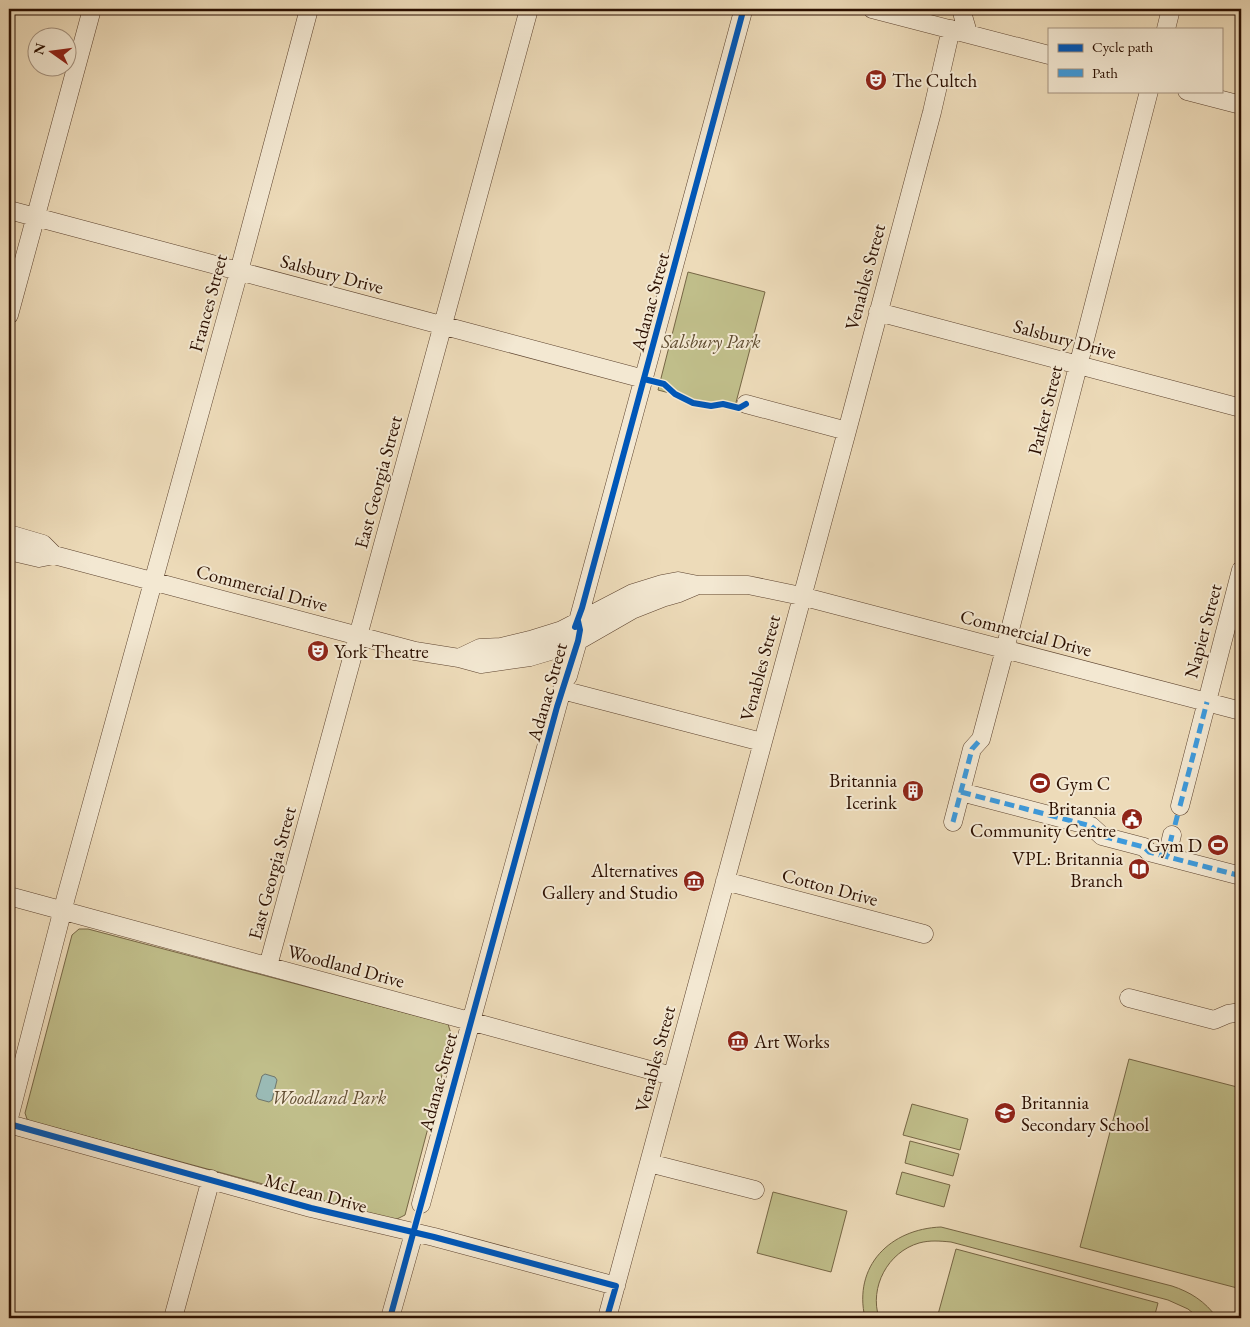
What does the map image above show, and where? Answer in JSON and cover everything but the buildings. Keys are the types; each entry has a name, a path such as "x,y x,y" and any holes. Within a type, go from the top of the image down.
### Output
{"street":[{"path":"9,314 92,9"},
{"name":"Frances Street","path":"9,1118 63,911 309,9"},
{"name":"East Georgia Street","path":"268,966 529,9"},
{"path":"872,9 1048,55"},
{"name":"Venables Street","path":"950,9 952,29"},
{"name":"Venables Street","path":"609,1318 672,1076 932,112 952,29 961,9"},
{"path":"1166,28 1171,9"},
{"name":"Adanac Street","path":"578,621 744,11"},
{"name":"Parker Street","path":"953,822 972,749 981,739 1005,650 1149,92"},
{"path":"1191,92 1241,106"},
{"name":"Salsbury Drive","path":"9,210 644,379"},
{"name":"Salsbury Drive","path":"878,312 1241,408"},
{"path":"746,404 847,430"},
{"name":"Commercial Drive","path":"9,534 43,544 54,555"},
{"name":"Commercial Drive","path":"9,551 39,558 54,555 415,651 460,658 481,664 502,662 546,653 578,641 632,610 698,585"},
{"name":"Napier Street","path":"1167,856 1241,570"},
{"name":"Commercial Drive","path":"460,658 480,648 501,647 562,630 633,593 678,581 698,585 748,586 801,596 1241,711"},
{"name":"Adanac Street","path":"421,1204 562,690 578,641"},
{"path":"562,690 762,742"},
{"path":"961,792 1091,826 1102,836 1144,847 1149,852 1241,876"},
{"name":"Cotton Drive","path":"725,881 924,934"},
{"name":"Woodland Drive","path":"9,896 672,1076"},
{"path":"1129,998 1214,1020 1228,1014 1241,1012"},
{"name":"McLean Drive","path":"9,1124 311,1208 616,1286"},
{"path":"649,1162 755,1190"},
{"path":"173,1318 210,1179"},
{"path":"390,1318 414,1233"}],"green space":[{"name":"Salsbury Park","path":"688,272 765,292 734,410 658,390"},
{"name":"Woodland Park","path":"79,929 88,929 448,1024 452,1037 405,1215 392,1219 27,1119 25,1113 72,935"},
{"path":"1129,1059 1241,1088 1241,1289 1080,1247"},
{"path":"912,1104 968,1119 960,1150 903,1135"},
{"path":"910,1141 959,1154 953,1176 905,1163"},
{"path":"902,1172 950,1185 944,1207 896,1194"},
{"path":"773,1192 847,1211 831,1272 757,1253"},
{"path":"941,1227 1172,1286 1197,1298 1217,1318 1199,1318 1188,1309 1168,1300 951,1242 927,1241 908,1248 898,1254 890,1263 879,1283 877,1306 879,1318 865,1318 863,1299 865,1282 870,1267 879,1254 891,1243 906,1235 923,1229"},
{"path":"956,1249 1158,1303 1154,1318 937,1318"}],"water":[{"path":"265,1074 275,1077 277,1080 272,1100 269,1102 258,1099 256,1096 262,1076"}],"marked path":[{"path":"1180,806 1207,702"},
{"path":"953,822 972,749 981,739"},
{"path":"961,792 1091,826 1102,836 1144,847 1149,852 1241,876"},
{"path":"1175,825 1178,813"},
{"path":"1167,856 1172,835"}],"cycle path":[{"path":"575,627 582,608 742,15 741,9"},
{"path":"644,379 664,384 675,394 693,403 711,406 723,404 739,408 746,404"},
{"path":"390,1318 557,707 578,641 580,630 578,621"},
{"path":"9,1124 311,1208 434,1237 616,1286 607,1317 612,1318"}],"place":[{"name":"The Cultch","path":"876,80"},
{"name":"York Theatre","path":"318,651"},
{"name":"Gym C","path":"1040,783"},
{"name":"Britannia Icerink","path":"913,791"},
{"name":"Britannia Community Centre","path":"1132,819"},
{"name":"Gym D","path":"1218,845"},
{"name":"VPL: Britannia Branch","path":"1139,869"},
{"name":"Alternatives Gallery and Studio","path":"694,881"},
{"name":"Art Works","path":"738,1041"},
{"name":"Britannia Secondary School","path":"1005,1113"}]}
